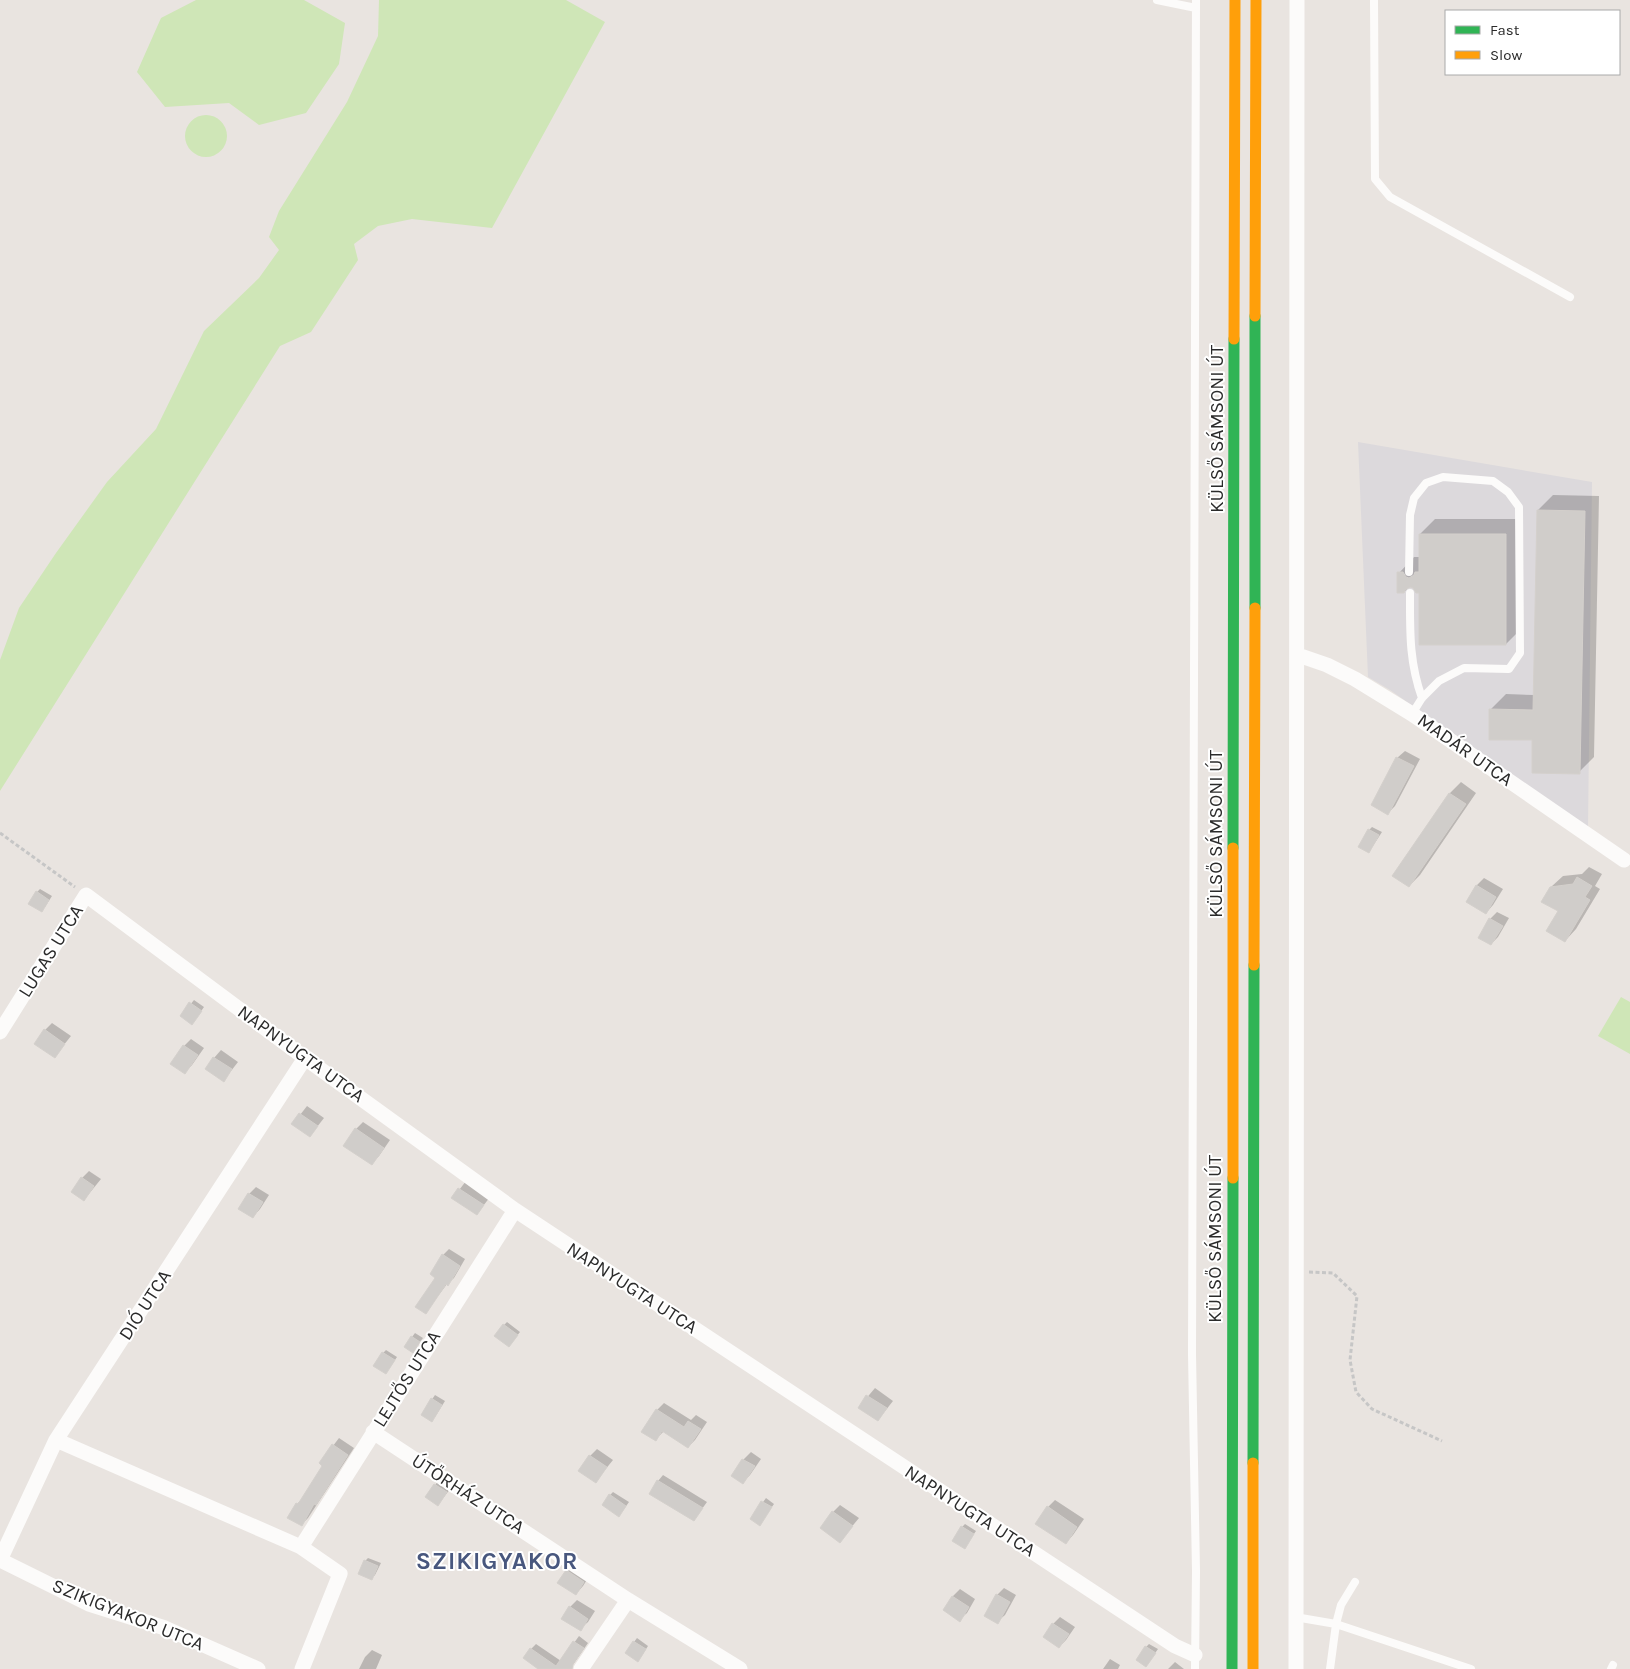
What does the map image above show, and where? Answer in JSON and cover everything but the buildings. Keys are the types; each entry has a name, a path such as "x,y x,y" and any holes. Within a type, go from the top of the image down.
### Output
{"main road":[{"name":"KÜLSŐ SÁMSONI ÚT","path":"1232,1669 1235,0"},
{"name":"KÜLSŐ SÁMSONI ÚT","path":"1253,1669 1256,0"}],"street":[{"path":"1296,1669 1297,0"},
{"name":"MADÁR UTCA","path":"1298,655 1327,665 1355,679 1412,714 1624,860"},
{"name":"NAPNYUGTA UTCA","path":"86,895 305,1058 515,1210 1175,1646 1195,1662"},
{"name":"LUGAS UTCA","path":"0,1032 86,895"},
{"name":"DIÓ UTCA","path":"0,1560 56,1440 305,1058"},
{"name":"LEJTŐS UTCA","path":"300,1547 515,1210"},
{"name":"ÚTŐRHÁZ UTCA","path":"374,1432 628,1600 740,1669"},
{"path":"56,1440 300,1547 340,1574 302,1669"},
{"name":"SZIKIGYAKOR UTCA","path":"0,1560 89,1604 165,1628 258,1669"},
{"path":"581,1669 628,1600"}],"lane":[{"path":"1156,0 1196,4 1192,1354 1196,1571 1195,1662"},
{"path":"1374,0 1375,179 1390,197 1570,297"},
{"path":"1409,572 1410,515 1414,498 1426,483 1443,477 1493,481 1508,492 1518,507 1520,653 1509,669 1464,668 1439,681 1422,698 1412,714"},
{"path":"1410,593 1410,645 1415,678 1422,698"},
{"path":"1330,1669 1336,1624 1341,1605 1355,1582"},
{"path":"1295,1617 1336,1624 1471,1669"}],"path":[{"path":"0,833 86,895"},
{"path":"1296,1271 1333,1273 1357,1296 1350,1360 1356,1392 1372,1409 1442,1441"}],"shaded area":[{"path":"1358,442 1592,482 1588,829 1390,690 1368,677"}],"green space":[{"path":"196,0 304,0 345,23 339,64 306,113 259,125 229,103 165,107 137,72 161,18"},
{"path":"379,0 566,0 605,22 492,228 412,219 378,226 354,244 358,260 311,332 280,346 0,791 0,660 19,608 107,482 156,429 204,331 259,278 279,250 269,237 279,211 347,102 378,36"},
{"path":"206,115 221,121 227,136 221,151 206,157 191,151 185,136 191,121"},
{"path":"1621,997 1630,1002 1630,1054 1598,1036"}],"traffic: fast":[{"path":"1255,316 1255,608"},
{"path":"1233,848 1234,339"},
{"path":"1253,1463 1254,965"},
{"path":"1232,1669 1233,1178"}],"traffic: slow":[{"path":"1234,339 1235,0"},
{"path":"1255,316 1256,0"},
{"path":"1254,965 1255,608"},
{"path":"1233,848 1233,1178"},
{"path":"1253,1463 1253,1669"}],"district":[{"name":"SZIKIGYAKOR","path":"497,1561"}]}
